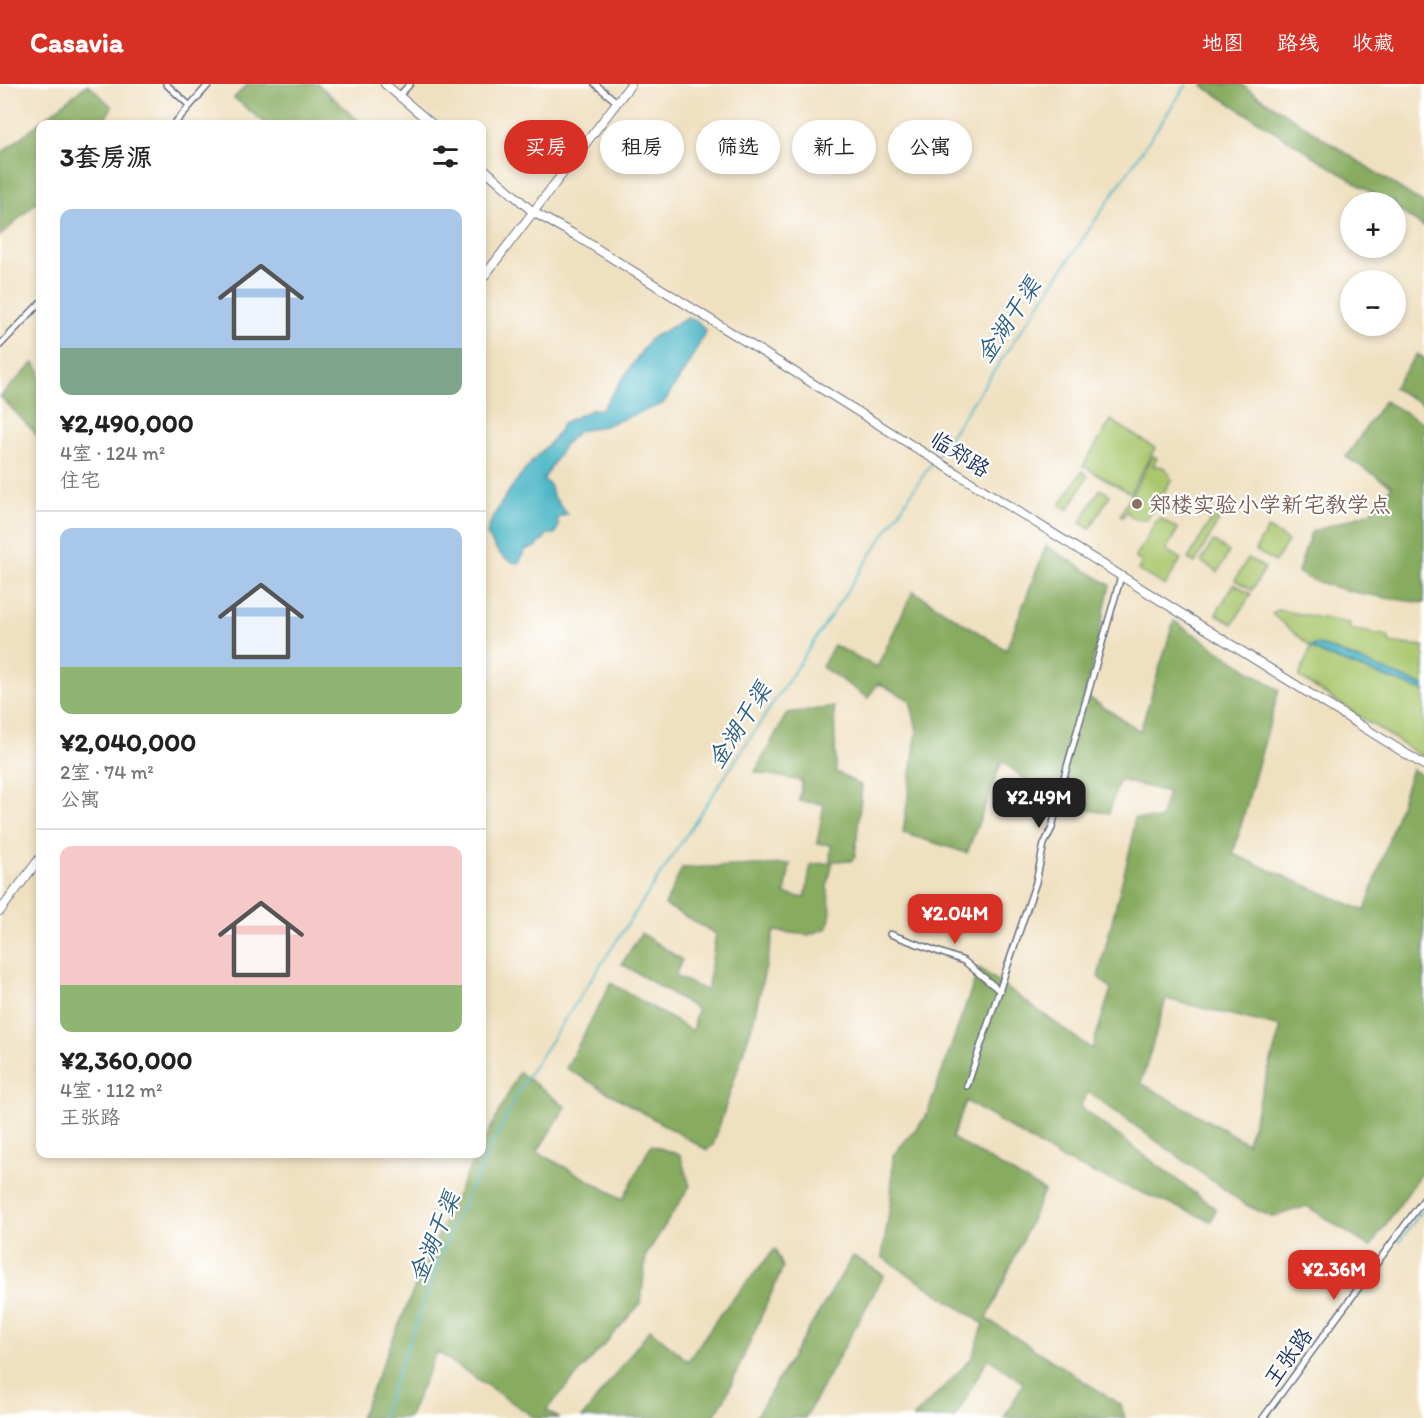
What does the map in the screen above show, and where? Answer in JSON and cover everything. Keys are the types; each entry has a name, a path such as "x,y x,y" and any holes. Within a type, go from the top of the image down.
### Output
{"main road":[{"path":"385,84 427,120"},
{"path":"486,274 631,84"},
{"name":"临郑路","path":"486,171 533,212 575,235 1424,765"},
{"path":"0,911 36,863"}],"street":[{"path":"166,84 190,106"},
{"path":"178,120 209,84"},
{"path":"399,96 410,84"},
{"path":"595,84 616,102"},
{"path":"0,345 36,307"},
{"path":"966,1086 1036,882 1044,844 1052,828 1063,781 1121,576"},
{"path":"890,934 964,961 999,991"},
{"name":"王张路","path":"1263,1418 1424,1199"}],"green space":[{"path":"88,84 112,107 104,120 43,120"},
{"path":"248,84 318,84 358,120 261,120 234,98"},
{"path":"1205,84 1240,84 1406,192 1370,192 1203,86"},
{"path":"36,125 36,203 0,236 0,154"},
{"path":"1406,192 1424,204 1424,227 1406,215"},
{"path":"1417,354 1424,358 1424,405 1393,388"},
{"path":"34,363 36,366 36,434 0,396"},
{"path":"1384,401 1424,423 1424,603 1322,584 1298,572 1311,532 1371,512 1392,486 1346,457"},
{"path":"1111,420 1155,448 1130,493 1083,466"},
{"path":"1153,456 1157,458 1153,466 1165,469 1171,480 1147,519 1135,519 1127,511 1123,517 1120,515"},
{"path":"1082,471 1088,476 1068,510 1060,505"},
{"path":"1100,489 1110,495 1090,529 1080,523"},
{"path":"1219,506 1225,509 1195,563 1188,559"},
{"path":"1160,518 1178,529 1166,550 1181,559 1165,586 1138,570 1142,562 1135,558 1156,521"},
{"path":"1268,528 1288,541 1275,562 1255,550"},
{"path":"1213,541 1229,552 1218,572 1201,562"},
{"path":"1046,546 1110,585 1085,695 1140,731 1174,621 1279,690 1233,854 1365,911 1412,769 1424,777 1424,1058 1422,1063 1424,1065 1424,1170 1370,1247 1307,1206 1272,1217 1246,1205 1088,1092 1080,1107 1216,1209 1211,1221 1065,1161 966,1101 952,1138 1044,1191 987,1319 1121,1405 1125,1418 1004,1418 1023,1383 988,1358 955,1418 913,1418 972,1358 984,1324 882,1257 891,1200 893,1155 926,1117 979,968 1092,1049 1111,989 1098,977 1132,842 1134,818 1160,820 1168,792 1119,780 1109,813 1059,806 1002,761 967,853 903,833 917,730 910,700 878,683 868,698 822,667 834,645 877,667 913,591 1006,650","holes":["1166,999 1281,1027 1247,1143 1141,1083"]},
{"path":"1248,558 1265,568 1252,590 1235,580"},
{"path":"1234,584 1251,594 1233,624 1216,614"},
{"path":"1277,610 1350,623 1349,629 1388,636 1390,643 1424,646 1424,686 1324,646 1315,645 1322,654 1424,691 1424,758 1299,677 1311,647 1272,614"},
{"path":"834,707 836,772 862,786 855,857 851,861 833,861 827,887 831,911 828,928 808,935 774,931 753,1022 713,1145 707,1150 566,1068 611,983 692,1031 697,1009 622,964 641,933 682,960 675,976 707,991 716,934 665,905 682,868 790,864 785,894 805,898 811,864 830,863 831,845 817,843 824,804 799,801 802,781 755,772 787,713"},
{"path":"519,1072 566,1107 537,1152 623,1199 651,1145 680,1155 690,1186 646,1255 641,1303 546,1410 559,1418 535,1418 437,1352 408,1418 360,1418 445,1219 475,1158 486,1158 486,1138"},
{"path":"775,1249 783,1267 726,1396 713,1418 582,1418 650,1329 688,1361 721,1313"},
{"path":"853,1256 884,1275 805,1418 755,1418"}],"water":[{"path":"687,318 697,321 706,331 663,404 604,426 578,431 565,444 543,480 550,485 553,496 567,514 557,519 559,525 555,534 548,534 536,547 526,549 519,563 504,557 487,534 499,507 519,477 553,440 563,423 593,409 602,409 650,339"},
{"path":"1324,646 1424,686 1424,691 1322,654 1311,647"}],"waterway":[{"name":"金湖干渠","path":"936,457 1187,84"},
{"name":"金湖干渠","path":"486,1158 521,1086 932,462"},
{"name":"金湖干渠","path":"381,1418 452,1227 486,1158"},
{"path":"1399,1242 1424,1208"}],"place":[{"name":"郑楼实验小学新宅教学点","path":"1137,504"}]}
